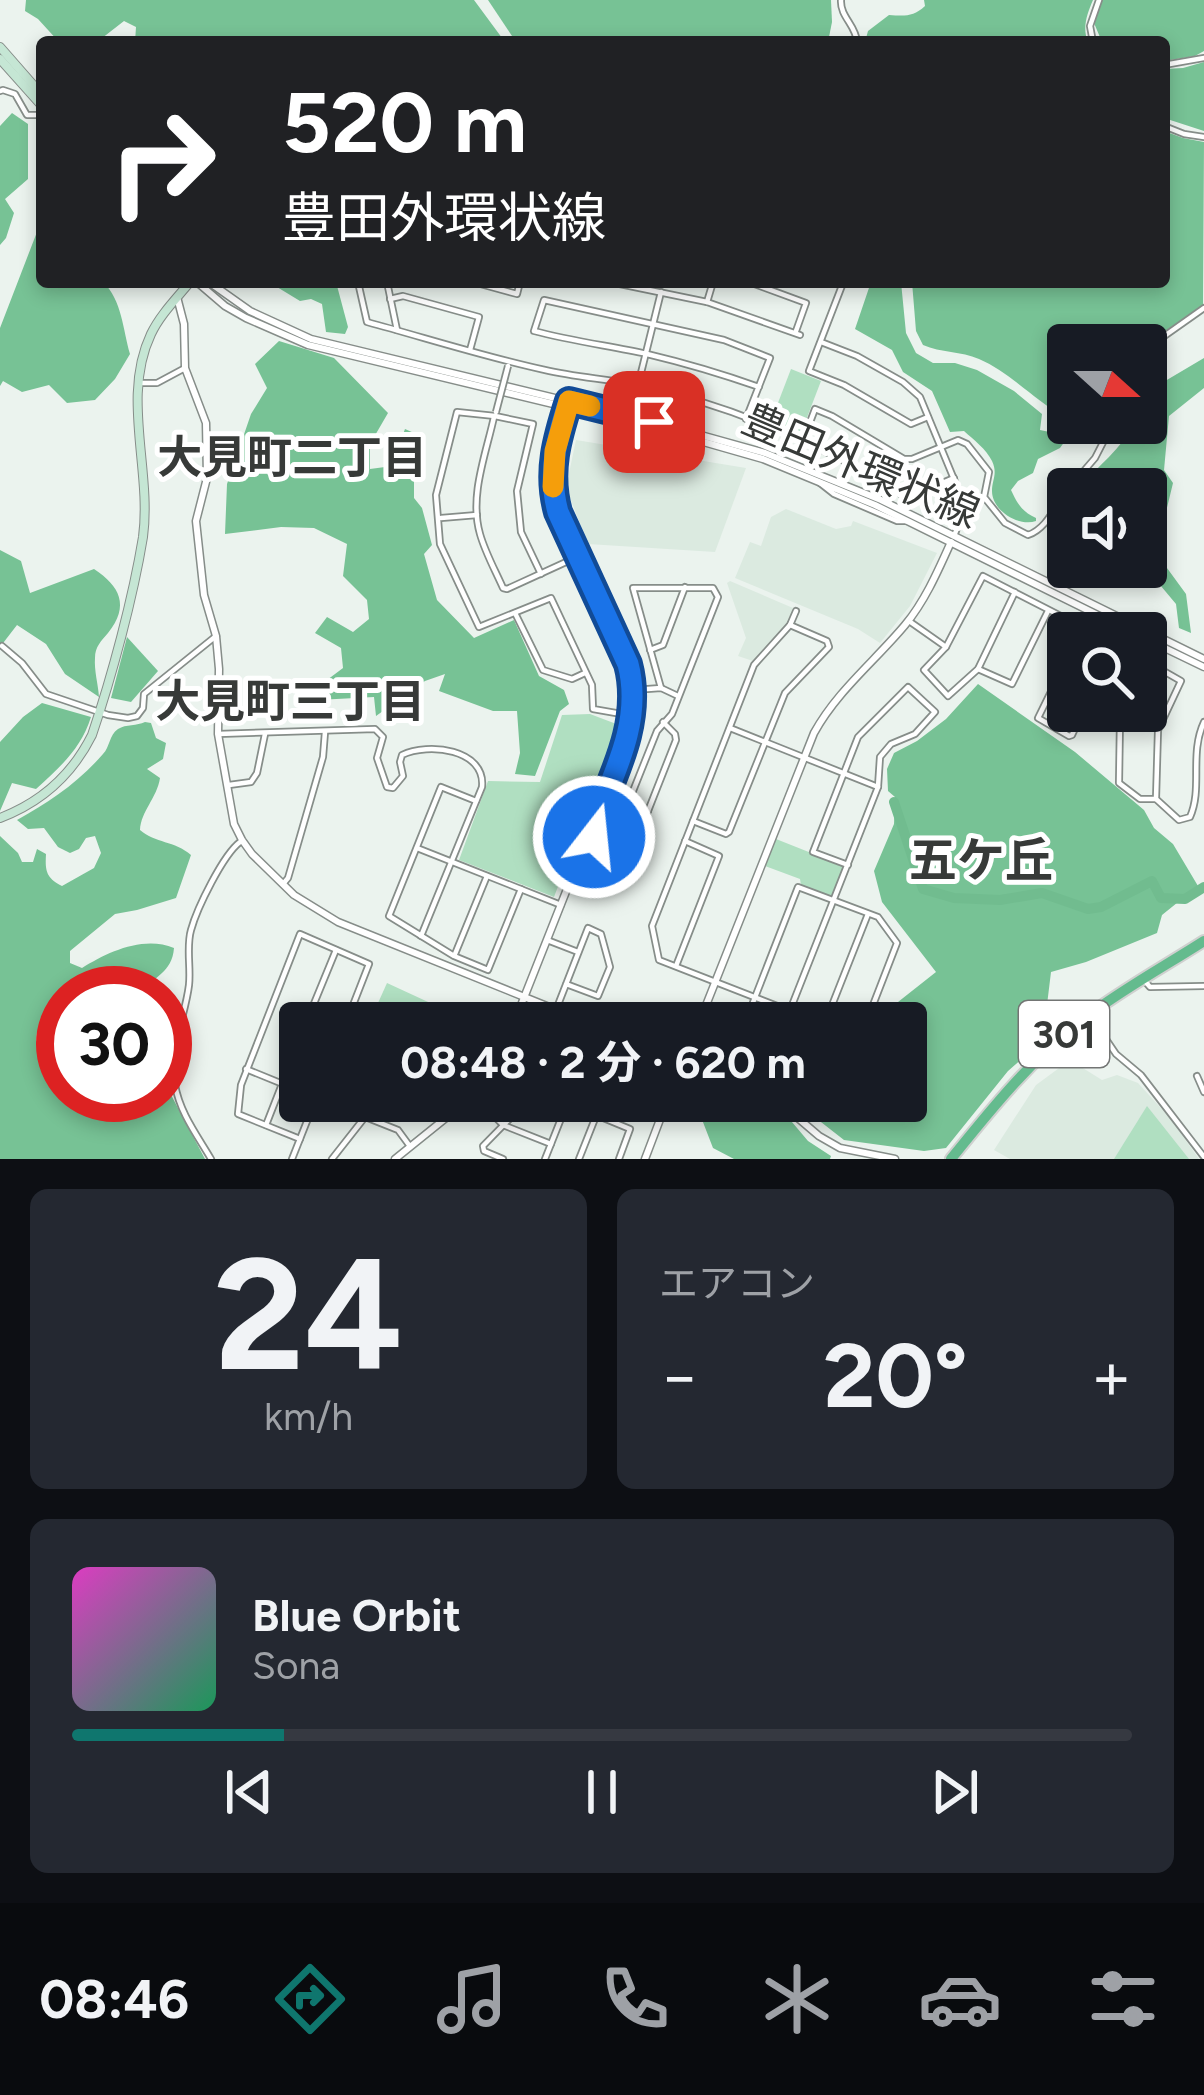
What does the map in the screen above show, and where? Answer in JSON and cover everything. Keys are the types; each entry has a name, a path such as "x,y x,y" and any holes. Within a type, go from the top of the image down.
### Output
{"highway":[{"name":"301","path":"951,1159 1019,1077 1089,1014 1204,941"}],"main road":[{"path":"0,47 36,88"},
{"path":"0,59 36,102"},
{"path":"0,818 25,808 62,779 85,750 100,712 143,535 145,472 138,383 144,353 151,334 187,288"}],"street":[{"path":"841,0 856,36"},
{"path":"1092,36 1090,26 1099,0"},
{"path":"1170,64 1204,58"},
{"path":"0,92 15,94 27,115 36,115"},
{"path":"1170,128 1204,136"},
{"name":"豊田外環状線","path":"202,288 246,318 308,345 765,453 850,486 1093,612"},
{"name":"豊田外環状線","path":"217,288 250,311 311,339 763,459 952,539 1204,663"},
{"path":"359,288 367,322 508,364 638,386 701,403 803,441 861,468 907,498 954,478"},
{"path":"388,288 397,330"},
{"path":"652,288 798,334 806,303 765,288"},
{"path":"707,302 711,288"},
{"path":"841,288 809,371 844,385 911,424 928,417"},
{"path":"638,386 661,292"},
{"path":"390,299 403,296 479,317 470,351"},
{"path":"177,297 184,324 185,368 206,423 207,478 196,521 204,595 216,636 218,734 234,824 242,840 283,884 338,922 536,1002"},
{"path":"746,419 770,358 724,340 544,300 534,331 714,371 758,387"},
{"path":"1167,334 1204,308"},
{"path":"708,1002 824,716 909,621 962,516 963,501 920,397 903,382 821,342"},
{"path":"508,364 479,483 477,515 482,540 507,590 579,556"},
{"path":"138,383 157,383 185,368"},
{"path":"522,1002 633,716 628,664 558,512 554,458 567,405"},
{"path":"803,441 815,409 904,458 958,440 967,444 989,472 984,497 1005,523 1028,535 1047,520"},
{"path":"541,574 521,532 517,490 533,424 495,414 457,412 436,495 440,544 479,627 550,598 592,686 592,709 633,716"},
{"path":"439,519 477,515"},
{"path":"1015,592 978,669 948,696 924,670 946,647 983,576 1015,592 1052,612"},
{"path":"650,650 662,646 685,587"},
{"path":"648,811 629,801 657,731 672,714 718,597 716,590 633,588 661,688"},
{"path":"978,669 1012,684 1049,610"},
{"path":"767,1002 659,960 652,926 757,660 790,625 796,611"},
{"path":"515,613 543,670 571,679 586,673"},
{"path":"909,621 946,647"},
{"path":"693,821 729,832 787,690 829,647 827,641 790,625"},
{"path":"2,646 46,694 128,718 143,708 144,694 216,636"},
{"name":"豊田外環状線","path":"1167,648 1204,663"},
{"path":"1167,674 1181,681 1167,710"},
{"path":"794,1002 834,901 848,865 878,787 883,751 916,734 935,712 908,686 858,737 813,852 848,865"},
{"path":"634,690 661,688 678,696"},
{"path":"1047,700 1038,718 1047,723"},
{"path":"589,836 625,848 648,811 676,737 663,722"},
{"path":"1120,732 1119,783 1140,799 1156,799 1179,820 1190,817 1195,808 1195,754 1204,722"},
{"path":"730,728 878,787"},
{"path":"218,734 375,729 383,737 377,758 387,788 404,776 402,755 418,748 473,760 483,778 421,936"},
{"path":"283,884 323,757 325,732"},
{"path":"1156,799 1157,732"},
{"path":"229,784 251,782 265,734"},
{"path":"476,801 441,787 389,916 454,956 488,970 521,889"},
{"path":"211,1159 181,1108 173,1080 174,1052 189,985 190,932 219,868 242,840"},
{"path":"676,966 719,856 685,841"},
{"path":"417,848 561,905"},
{"path":"579,860 600,871 604,889"},
{"path":"454,956 487,876"},
{"path":"752,1002 798,886 878,917 897,943 874,1002"},
{"path":"832,1002 868,914"},
{"path":"559,1002 578,952 588,928 601,934 610,967 598,996 566,984"},
{"path":"300,1139 238,1114 246,1070 301,934 369,964 354,1002"},
{"path":"547,940 578,952"},
{"path":"315,1002 336,950"},
{"path":"1143,979 1150,987 1204,986"},
{"path":"1089,1014 1116,1054 1141,1075 1204,1156"},
{"path":"246,1070 279,1083"},
{"path":"1197,1076 1204,1092"},
{"path":"266,1125 279,1089"},
{"path":"292,1159 307,1122"},
{"path":"332,1159 361,1122"},
{"path":"378,1122 398,1130 410,1148"},
{"path":"395,1159 442,1122"},
{"path":"500,1122 551,1144"},
{"path":"502,1159 483,1146 506,1122"},
{"path":"545,1159 560,1122"},
{"path":"579,1159 593,1122"},
{"path":"612,1122 630,1130 619,1159"},
{"path":"645,1159 659,1122"},
{"path":"803,1122 839,1148 895,1159"}],"shaded area":[{"path":"576,440 746,468 715,552 588,544 570,498 568,478"},
{"path":"786,509 836,529 851,526 853,521 937,553 910,606 880,643 858,629 735,578 750,542 761,546 771,517"},
{"path":"730,581 793,608 786,626 753,661 738,656 746,638"},
{"path":"1070,1060 1102,1080 1117,1075 1138,1083 1199,1159 1010,1159 994,1150 1036,1085"}],"green space":[{"path":"26,0 474,0 501,36 135,36 136,27 124,21 105,36 54,36 25,11"},
{"path":"488,0 831,0 829,36 512,36"},
{"path":"924,0 1093,0 1087,36 867,36 889,15 913,14 925,6"},
{"path":"1102,0 1204,0 1204,51 1170,60 1170,36 1099,36 1094,23"},
{"path":"1204,62 1204,131 1170,120 1170,69"},
{"path":"12,113 28,124 28,179 5,199 14,213 0,245 0,126"},
{"path":"1170,133 1204,142 1203,305 1167,330 1167,324 1047,324 1047,405 991,365 923,345 916,331 912,288 1170,288"},
{"path":"36,235 36,288 107,288 121,316 130,354 95,400 67,403 49,385 22,392 3,381 0,386 0,328"},
{"path":"279,288 338,288 348,327 345,334 326,332 322,304 300,301"},
{"path":"869,288 902,288 906,333 916,353 933,363 977,370 1042,414 1040,430 1047,431 1047,444 1063,444 1038,459 1033,473 1011,490 1020,507 1036,521 1022,522 1001,511 993,498 992,461 964,431 950,432 932,391 903,372 892,350 855,329"},
{"path":"279,341 334,358 388,413 370,444 370,469 385,467 405,429 414,433 414,498 422,508 432,545 424,554 437,600 474,638 514,620 539,676 564,690 569,704 560,711 535,776 515,774 520,753 517,711 493,711 439,691 445,674 425,681 376,716 374,697 299,701 343,668 341,648 315,633 327,617 353,632 369,619 367,600 343,576 347,544 314,528 225,534 227,484 251,414 267,388 255,364"},
{"path":"1204,358 1204,388 1169,416 1167,438 1167,380"},
{"path":"791,369 821,381 801,433 771,421"},
{"path":"1120,444 1166,444 1164,468 1098,468"},
{"path":"1167,474 1173,483 1167,508"},
{"path":"0,550 21,561 30,593 94,569 116,590 119,614 95,654 99,697 65,674 46,644 17,625 0,647"},
{"path":"1167,568 1186,594 1191,633 1179,628 1176,604 1163,588 1167,588"},
{"path":"127,637 158,671 131,702 111,698"},
{"path":"978,684 1075,752 1144,810 1154,828 1173,844 1198,886 1162,915 1157,933 1051,972 1046,1013 1057,1028 1008,1071 946,1148 924,1151 844,1140 821,1122 927,1122 927,1002 898,1002 936,972 882,902 874,871 894,824 895,797 888,791 887,769 894,753 946,719"},
{"path":"42,703 91,717 82,739 61,765 36,789 12,783 0,811 0,742"},
{"path":"590,714 619,725 554,897 459,860 488,781 540,782 562,715"},
{"path":"151,723 156,738 166,743 163,759 147,769 160,778 140,830 191,855 176,898 115,914 70,951 70,963 77,966 36,966 36,1122 185,1122 205,1159 0,1159 0,836 22,862 33,862 37,849 46,854 48,873 62,886 94,868 101,853 95,836 70,853 58,847 44,828 28,829 17,820 84,774 124,726"},
{"path":"776,839 844,866 832,897 765,866"},
{"path":"138,944 174,948 168,966 86,966"},
{"path":"387,983 428,1002 378,1002"},
{"path":"1147,1106 1189,1159 1114,1159"},
{"path":"703,1122 792,1122 808,1141 831,1156 734,1159 713,1148"}],"waterway":[{"path":"894,802 923,889 954,898 1000,900 1042,893 1088,909 1152,881 1161,898 1185,899 1204,887"}],"slow traffic":[{"path":"553,487 555,451 569,401 590,406"}],"district":[{"name":"大見町二丁目","path":"292,457"},
{"name":"大見町三丁目","path":"290,701"},
{"name":"五ケ丘","path":"981,860"}],"route":[{"path":"594,837 589,836 629,730 634,690 628,664 558,512 552,470 569,401 654,422"}]}
